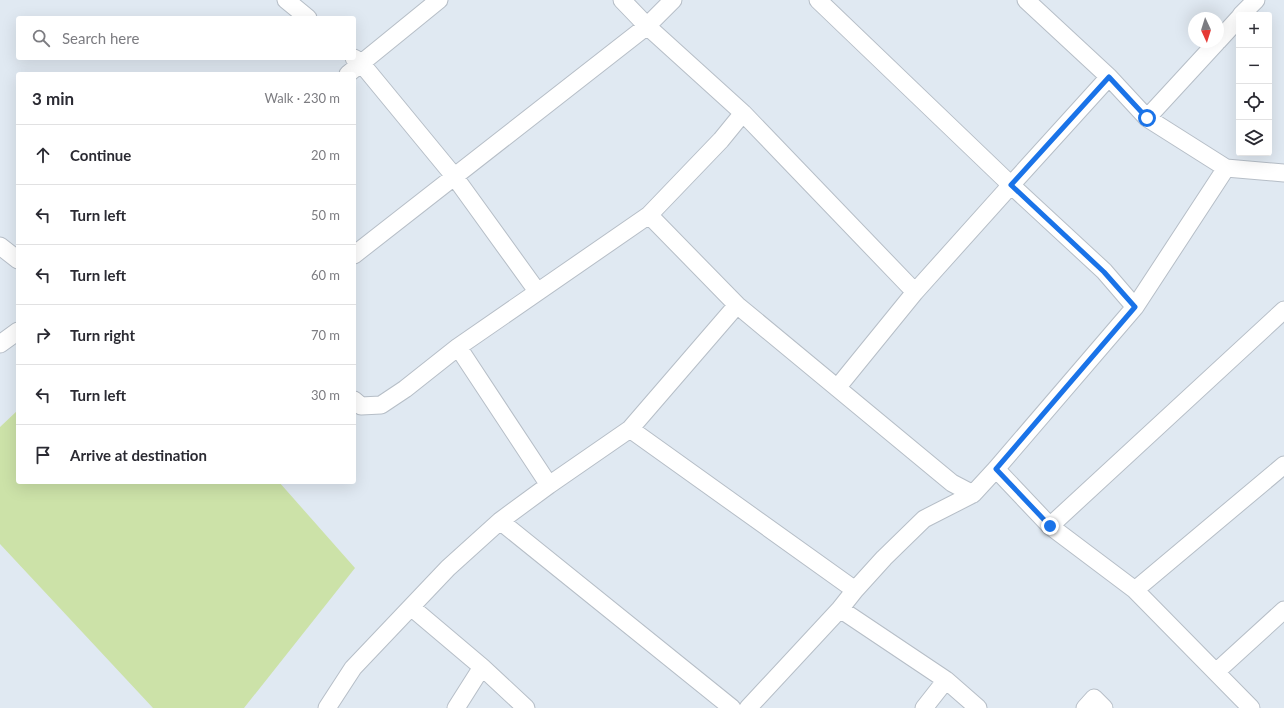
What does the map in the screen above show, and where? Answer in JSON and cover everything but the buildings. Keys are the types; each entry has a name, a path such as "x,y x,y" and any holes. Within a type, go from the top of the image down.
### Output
{"street":[{"path":"286,0 306,16"},
{"path":"439,0 354,65 454,176 537,292"},
{"path":"622,0 647,26 743,113 915,292"},
{"path":"356,253 647,26 673,0"},
{"path":"818,0 1104,272 1135,307"},
{"path":"1026,0 1109,77 1147,118 1226,168 1284,173"},
{"path":"1224,34 1236,21"},
{"path":"1147,118 1211,48"},
{"path":"837,388 915,292 1109,77"},
{"path":"356,402 361,406 381,405 405,389 458,347 649,215 721,140 743,113"},
{"path":"748,708 840,609 884,558 924,519 972,494 996,469 1135,307 1226,168"},
{"path":"649,215 737,306 952,483 972,494"},
{"path":"0,246 16,258"},
{"path":"327,708 353,668 448,568 500,521 630,429 737,306"},
{"path":"1050,526 1284,310"},
{"path":"458,347 549,485"},
{"path":"630,429 855,590"},
{"path":"1135,590 1284,465"},
{"path":"996,469 1050,526 1135,590 1251,708"},
{"path":"500,521 732,708"},
{"path":"411,607 482,667 526,708"},
{"path":"840,609 946,680 978,708"},
{"path":"1216,672 1284,610"},
{"path":"456,708 482,667"},
{"path":"924,708 946,680"},
{"path":"1085,708 1094,698 1104,708"}],"green space":[{"path":"16,412 16,484 281,484 355,568 244,708 153,708 0,544 0,427"}],"route":[{"path":"1050,526 996,469 1135,307 1104,272 1011,185 1109,77 1147,118"}]}
